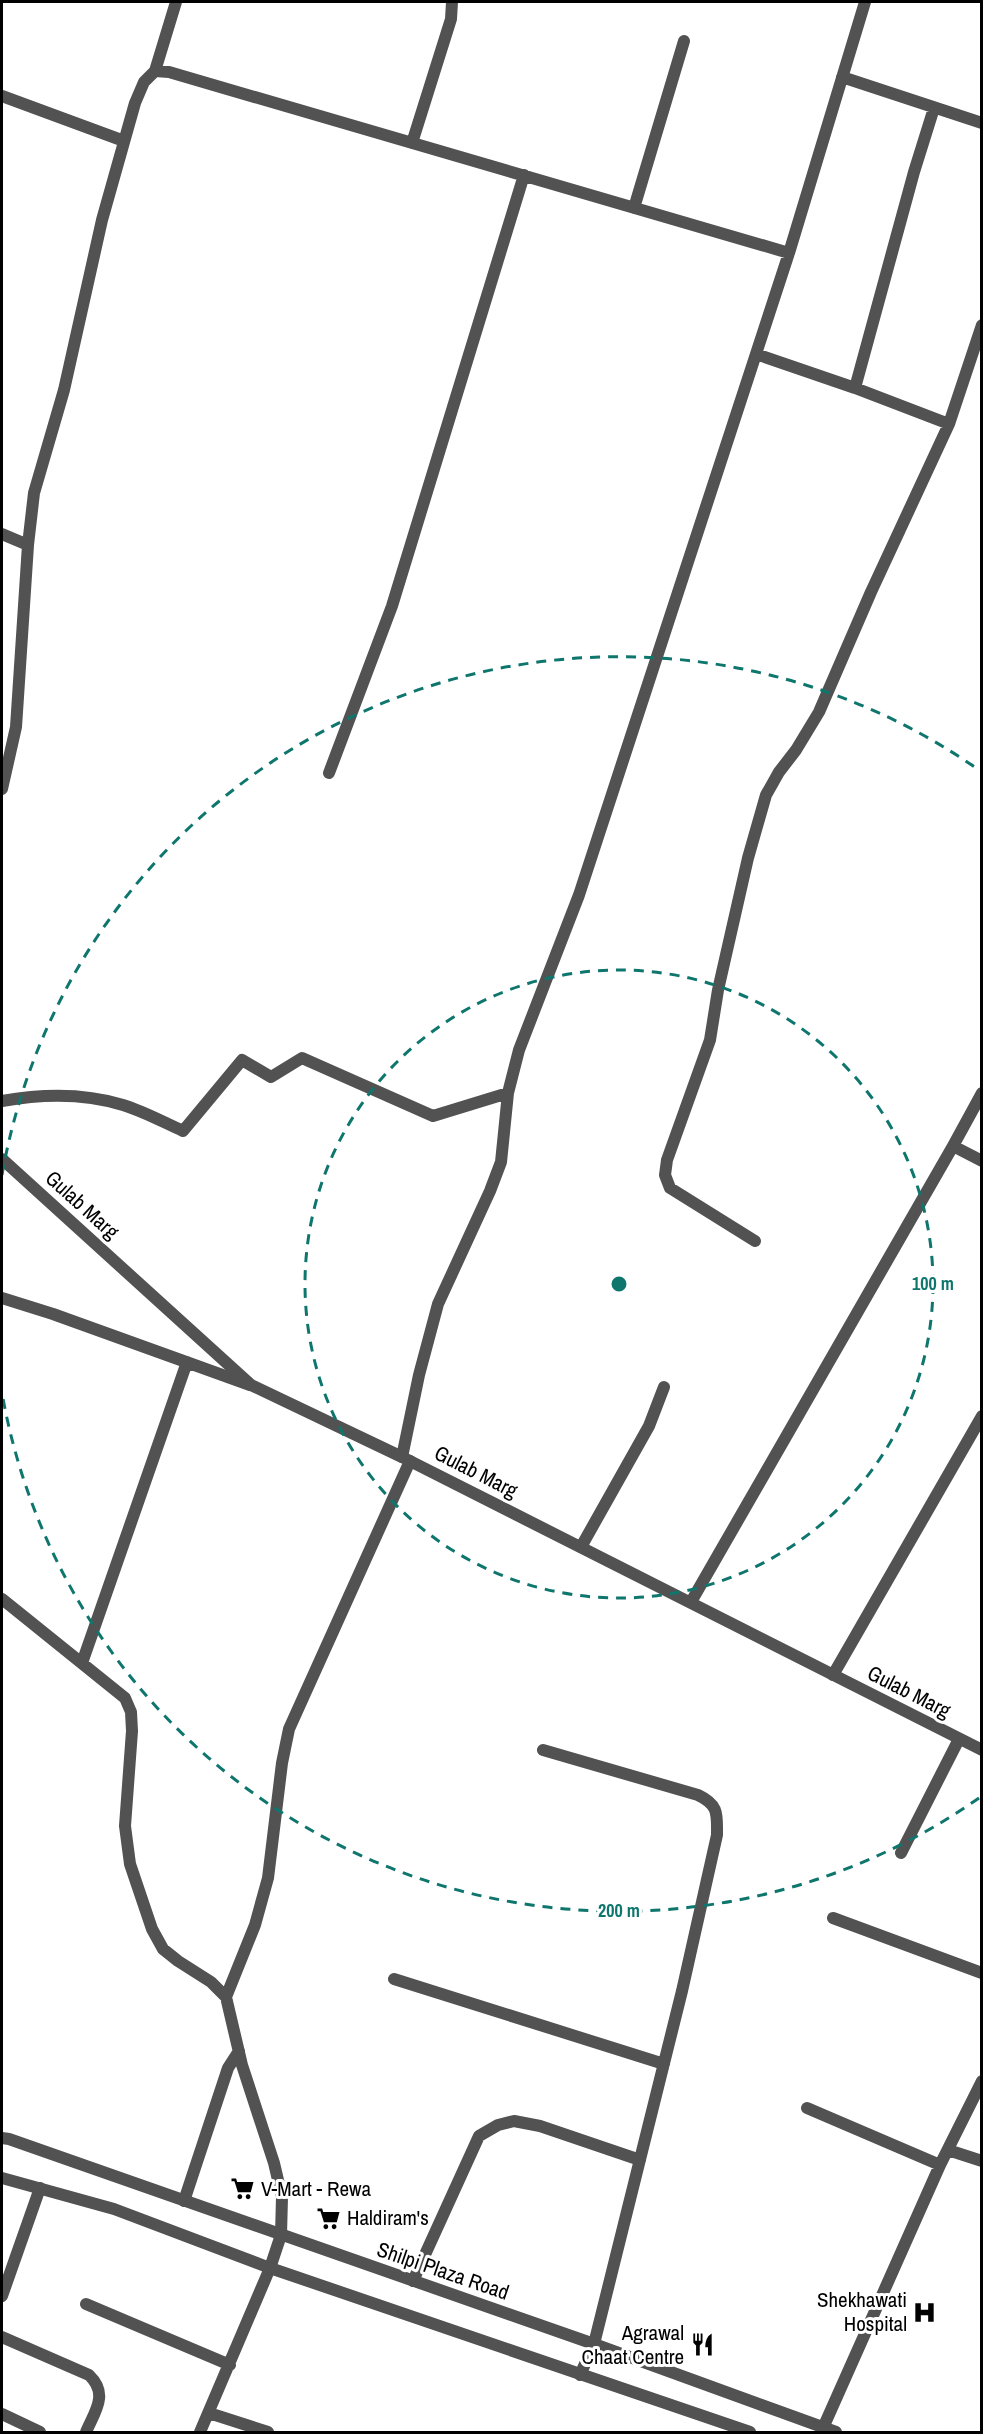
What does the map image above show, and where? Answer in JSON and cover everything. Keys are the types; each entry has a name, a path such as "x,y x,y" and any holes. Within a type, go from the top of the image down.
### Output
{"street":[{"path":"2,789 16,727 28,545 34,493 64,390 102,220 124,141 144,82 155,71 176,2"},
{"path":"412,143 451,19 452,2"},
{"path":"226,1997 255,1925 268,1878 282,1763 289,1729 406,1459 419,1375 438,1304 501,1162 508,1093 519,1050 579,895 789,253 865,2"},
{"path":"634,208 684,41"},
{"path":"155,71 169,72 789,253"},
{"path":"842,78 981,123"},
{"path":"2,96 124,141"},
{"path":"855,388 914,172 934,108"},
{"path":"329,773 392,606 524,175"},
{"path":"755,1241 670,1188 665,1175 667,1160 710,1040 718,990 748,858 766,795 819,712 871,592 949,424 981,325"},
{"path":"756,354 949,424"},
{"path":"2,534 28,545"},
{"path":"2,1101 27,1096 86,1097 123,1105 183,1131 243,1060 272,1077 302,1058 433,1116 508,1093"},
{"path":"691,1602 953,1146 981,1093"},
{"path":"953,1146 981,1161"},
{"name":"Gulab Marg","path":"2,1159 251,1385 406,1459 981,1750"},
{"path":"2,1298 251,1385"},
{"path":"82,1664 187,1362"},
{"path":"581,1547 649,1426 664,1386"},
{"path":"833,1675 981,1416"},
{"path":"2,1599 125,1698 131,1712 132,1731 125,1826 130,1864 152,1929 163,1948 178,1961 211,1982 226,1997 282,2197 281,2235 270,2268 200,2433"},
{"path":"901,1853 959,1738"},
{"path":"543,1750 698,1795 710,1801 717,1812 717,1835 664,2064 594,2344 580,2374"},
{"path":"833,1918 981,1973"},
{"path":"394,1979 664,2064"},
{"path":"184,2201 228,2068 240,2051"},
{"path":"823,2428 940,2166 981,2081"},
{"path":"807,2108 940,2166"},
{"path":"413,2281 479,2136 498,2125 514,2121 540,2126 640,2160"},
{"name":"Shilpi Plaza Road","path":"2,2138 594,2344 836,2433"},
{"path":"948,2150 981,2161"},
{"path":"2,2178 114,2209 270,2268 750,2433"},
{"path":"2,2296 40,2188"},
{"path":"86,2304 230,2365"},
{"path":"2,2337 89,2375 97,2383 100,2391 98,2401 86,2433"},
{"path":"209,2413 268,2433"},
{"path":"2,2414 40,2433"}],"place":[{"name":"V-Mart - Rewa","path":"243,2189"},
{"name":"Haldiram's","path":"329,2218"},
{"name":"Shekhawati Hospital","path":"925,2312"},
{"name":"Agrawal Chaat Centre","path":"702,2345"}]}
